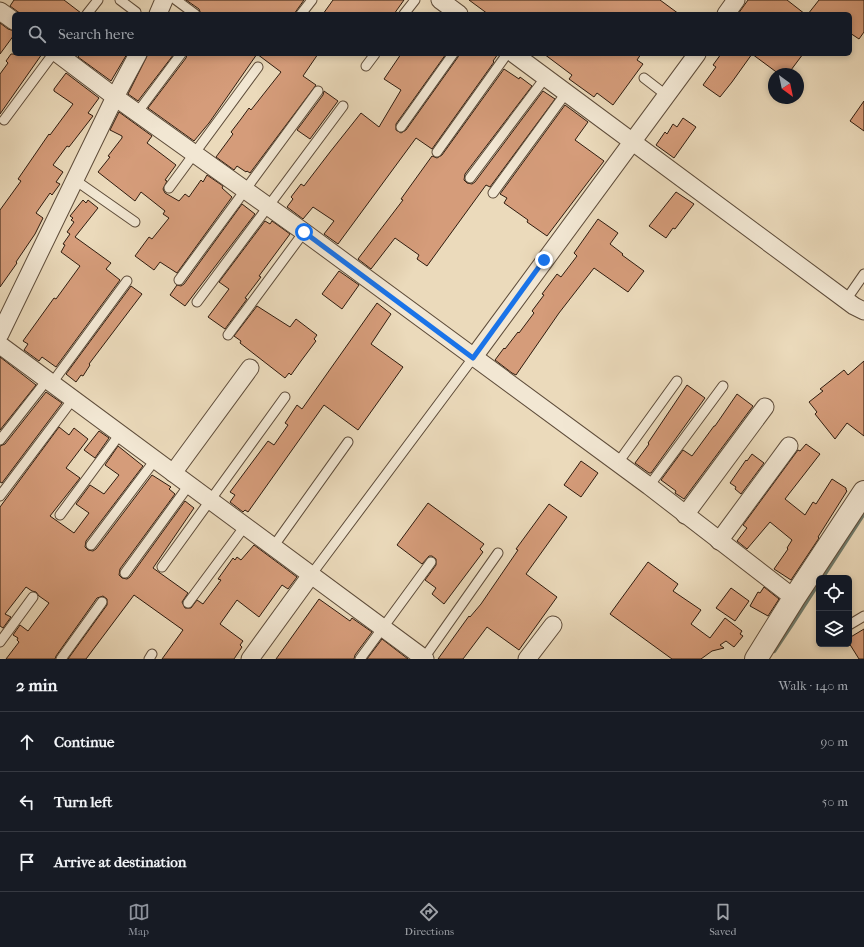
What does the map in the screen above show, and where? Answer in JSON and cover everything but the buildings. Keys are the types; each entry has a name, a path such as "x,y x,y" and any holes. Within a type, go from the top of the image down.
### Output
{"street":[{"path":"159,12 164,0"},
{"path":"440,0 456,12"},
{"path":"727,12 736,0"},
{"path":"0,11 12,20"},
{"path":"61,56 137,113 304,232 473,358 649,486 794,598"},
{"path":"0,334 115,97 137,56"},
{"path":"517,56 846,300 864,311"},
{"path":"473,358 695,56"},
{"path":"0,345 424,659"},
{"path":"173,472 250,368"},
{"path":"685,515 765,407"},
{"path":"719,541 789,446"},
{"path":"756,659 794,598 864,492"},
{"path":"250,659 311,575"},
{"path":"527,659 553,625"}],"lane":[{"path":"89,12 98,0"},
{"path":"120,0 136,12"},
{"path":"176,0 192,12"},
{"path":"303,12 312,0"},
{"path":"405,12 414,0"},
{"path":"4,120 52,56"},
{"path":"137,113 180,56"},
{"path":"366,66 374,56"},
{"path":"400,127 452,56"},
{"path":"437,152 506,56"},
{"path":"169,188 258,67"},
{"path":"470,178 545,78"},
{"path":"644,78 666,95"},
{"path":"179,280 318,91"},
{"path":"493,193 566,93"},
{"path":"197,302 342,106"},
{"path":"75,180 135,222"},
{"path":"228,335 304,232"},
{"path":"846,300 864,274"},
{"path":"0,440 50,381 127,281"},
{"path":"311,575 473,358"},
{"path":"617,464 677,381"},
{"path":"649,486 723,386"},
{"path":"162,567 285,397"},
{"path":"0,496 73,398"},
{"path":"60,514 120,434"},
{"path":"273,547 348,442"},
{"path":"91,545 155,460"},
{"path":"125,573 190,485"},
{"path":"188,603 245,526"},
{"path":"424,659 498,553"},
{"path":"360,659 431,562"},
{"path":"0,642 33,596"},
{"path":"61,659 102,602"},
{"path":"852,623 864,616"}],"waterway":[{"path":"824,575 864,513"},
{"path":"774,651 816,587"}],"route":[{"path":"304,232 473,358 544,260"}]}
